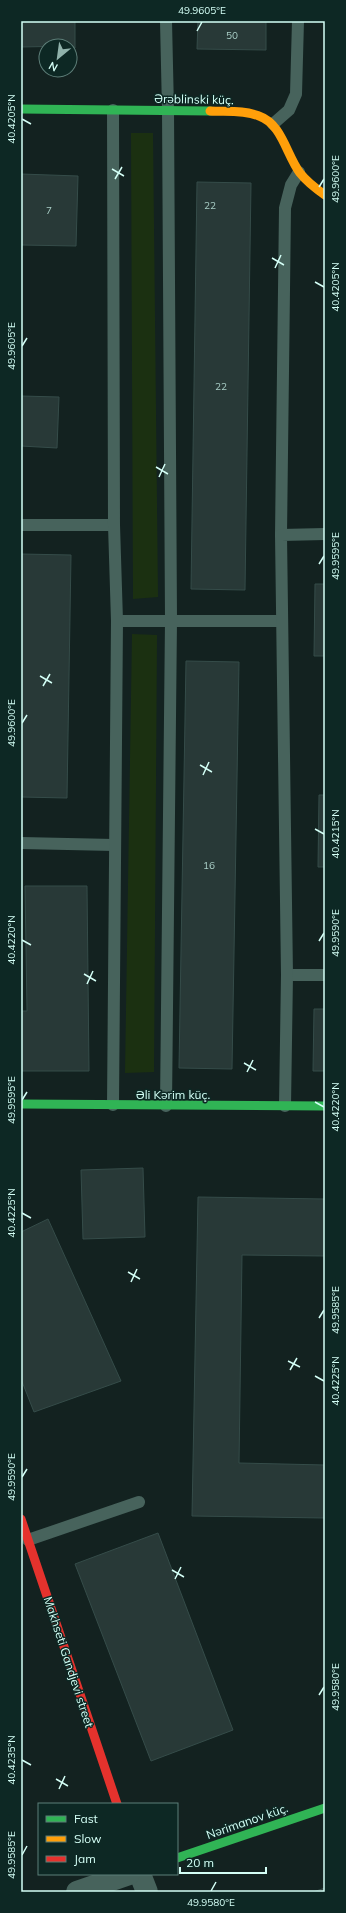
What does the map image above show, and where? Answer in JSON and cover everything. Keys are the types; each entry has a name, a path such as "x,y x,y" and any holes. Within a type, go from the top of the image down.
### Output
{"street":[{"name":"Ərəblinski küç.","path":"21,109 246,112 260,116 273,124"},
{"path":"273,124 299,172 310,185 325,195"},
{"name":"Əli Kərim küç.","path":"21,1104 325,1106"},
{"name":"Makhseti Gandjevi street","path":"21,1520 117,1803"},
{"name":"Nərimanov küç.","path":"178,1858 325,1808"},
{"path":"77,1892 126,1875"},
{"path":"140,1875 147,1892"}],"lane":[{"path":"166,21 168,110 171,620 166,1106"},
{"path":"273,124 289,110 296,94 298,21"},
{"path":"113,110 114,525 117,621 113,1105"},
{"path":"286,1106 287,975 281,534 285,208 290,185 299,172"},
{"path":"21,525 114,525"},
{"path":"281,534 325,534"},
{"path":"117,621 282,621"},
{"path":"21,843 114,845"},
{"path":"287,975 325,975"},
{"path":"28,1540 139,1502"}],"green space":[{"path":"131,133 153,133 158,597 133,599"},
{"path":"132,634 157,635 154,1072 125,1073"}],"building":[{"path":"21,21 75,21 75,38 38,38 38,47 21,47"},
{"path":"198,21 266,21 266,50 197,49"},
{"path":"21,174 78,176 76,246 21,245"},
{"path":"197,182 251,183 245,590 191,589"},
{"path":"21,396 59,397 57,448 21,446"},
{"path":"21,554 71,555 67,798 21,797"},
{"path":"315,584 325,584 325,656 314,656"},
{"path":"186,661 239,662 232,1069 179,1068"},
{"path":"319,795 325,795 325,867 318,867"},
{"path":"25,886 87,886 89,1071 21,1071 21,1011 27,1011"},
{"path":"314,1009 325,1009 325,1071 313,1071"},
{"path":"143,1168 145,1237 83,1239 81,1170"},
{"path":"198,1197 325,1199 325,1256 242,1255 239,1463 325,1465 325,1518 192,1516"},
{"path":"48,1219 121,1381 34,1412 21,1379 21,1232"},
{"path":"158,1533 233,1730 151,1761 75,1564"},
{"path":"325,1888 325,1892 313,1892"}],"traffic: fast":[{"path":"21,109 210,111"},
{"path":"21,1104 325,1106"},
{"path":"178,1858 325,1808"}],"traffic: slow":[{"path":"210,111 247,113 267,120 283,140 300,173 311,185 325,195"}],"traffic: jam":[{"path":"21,1519 117,1803"}]}
